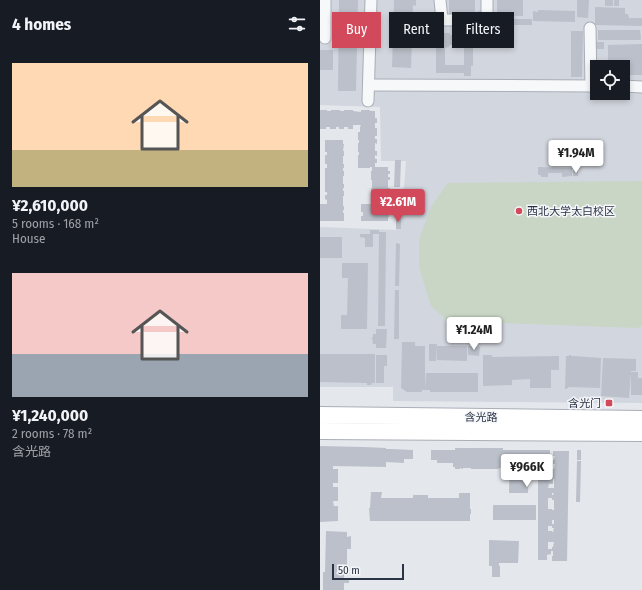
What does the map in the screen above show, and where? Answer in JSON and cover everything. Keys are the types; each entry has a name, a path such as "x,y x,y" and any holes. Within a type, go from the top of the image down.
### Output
{"main road":[{"name":"含光路","path":"320,415 642,419"},
{"name":"含光路","path":"320,431 642,433"}],"street":[{"path":"325,0 325,38"},
{"path":"368,101 370,0"},
{"path":"440,0 442,20 473,20 487,16 487,0"},
{"path":"590,28 592,60"},
{"path":"369,85 590,86"},
{"path":"630,86 642,87"}],"shaded area":[{"name":"西北大学太白校区","path":"320,0 642,0 642,403 393,401 393,387 320,387 320,227 396,230 397,193 404,188 406,161 381,161 380,107 320,105"}],"green space":[{"path":"642,181 642,326 637,328 448,321 431,306 419,267 419,240 431,207 448,183"}],"building":[{"path":"339,0 358,0 358,12 339,12"},
{"path":"394,0 416,0 416,6 413,5 413,12 394,12"},
{"path":"449,0 475,0 475,12 452,12 452,14 449,14"},
{"path":"497,0 523,0 523,16 514,16 514,12 497,12"},
{"path":"577,0 589,0 588,18 577,17"},
{"path":"605,0 613,0 613,6 605,6"},
{"path":"614,0 619,0 619,6 614,6"},
{"path":"595,7 625,8 625,14 628,14 629,18 642,18 642,26 595,25"},
{"path":"538,10 575,11 575,22 533,21 533,11 538,12"},
{"path":"514,19 532,19 532,25 514,25"},
{"path":"598,30 640,30 641,39 598,40"},
{"path":"571,31 583,31 582,77 571,77"},
{"path":"444,33 450,33 450,35 452,35 452,45 445,48 445,65 464,65 464,48 473,48 473,66 471,66 471,76 464,76 464,73 436,73 436,48 444,48"},
{"path":"596,42 604,42 604,49 596,49"},
{"path":"642,44 642,75 630,75 630,60 608,60 608,45"},
{"path":"338,48 357,48 356,91 338,91"},
{"path":"393,48 412,48 411,68 392,67"},
{"path":"320,50 333,50 333,70 320,70"},
{"path":"320,110 353,110 361,112 361,110 375,111 375,118 377,118 375,128 377,128 377,136 375,136 375,139 377,139 377,144 375,143 375,151 377,151 377,156 375,155 375,159 377,159 377,163 375,163 375,167 388,167 388,171 390,171 390,174 388,174 388,177 390,177 390,180 388,180 388,188 390,188 390,197 388,197 388,221 361,221 363,212 361,212 361,204 372,204 372,167 358,168 358,132 360,132 361,125 353,125 353,129 344,127 344,129 339,129 339,127 336,127 336,129 330,129 330,127 326,127 326,129 320,129"},
{"path":"325,140 343,140 344,144 344,221 320,221 320,204 327,204 327,200 325,199 327,192 325,192 325,168 327,168 327,164 325,164 325,155 327,155 327,152 325,152"},
{"path":"395,160 401,160 400,187 394,187"},
{"path":"538,167 572,168 572,176 562,177 562,173 548,173 548,177 541,177 541,175 538,175"},
{"path":"573,171 578,171 578,176 573,176"},
{"path":"396,217 401,217 401,229 396,229"},
{"path":"370,230 386,232 385,326 378,326 379,234 373,234 373,247 365,247 365,238 360,237 360,234 370,234"},
{"path":"320,237 342,237 342,258 320,258"},
{"path":"396,243 400,244 399,286 395,286"},
{"path":"342,263 368,263 367,329 341,329 341,315 347,315 348,278 342,278"},
{"path":"395,290 399,290 399,339 394,339"},
{"path":"376,329 387,329 386,348 376,348 376,344 373,344 372,337 373,334 376,334"},
{"path":"402,342 415,342 415,346 425,346 425,390 422,390 422,392 407,392 401,388"},
{"path":"429,344 437,344 436,361 429,361"},
{"path":"437,346 467,346 467,361 437,360"},
{"path":"468,346 480,347 479,356 468,355"},
{"path":"320,354 375,354 375,383 367,385 367,383 320,382"},
{"path":"376,355 387,355 387,366 384,366 384,383 376,383"},
{"path":"483,355 492,355 492,357 559,356 559,370 551,370 551,388 530,388 530,379 512,380 512,385 483,386"},
{"path":"566,356 601,358 600,388 569,387 565,389"},
{"path":"603,358 636,359 636,371 631,372 638,372 638,378 642,378 642,395 631,395 631,373 629,398 601,396"},
{"path":"426,373 478,373 478,392 430,392 430,390 425,390"},
{"path":"320,446 413,450 413,459 404,459 404,463 386,462 386,467 333,466 333,469 338,469 338,483 333,483 333,487 338,487 338,501 333,501 334,506 338,506 338,521 320,522"},
{"path":"455,448 503,448 503,450 550,450 550,460 548,460 548,464 552,464 552,468 550,467 550,470 554,469 555,464 553,464 555,456 553,456 553,451 569,451 567,561 552,561 553,551 551,551 551,554 547,555 547,560 538,560 538,460 531,460 531,456 529,456 528,493 509,493 510,455 503,455 503,457 507,457 507,460 503,460 503,465 505,465 505,468 499,469 455,469 455,467 453,467 453,463 437,463 437,460 431,460 431,450 455,450","holes":["548,474 552,474 552,479 548,479","554,479 554,488 548,488 549,484 553,484","548,498 552,498 552,500 554,500 554,510 548,509","548,526 552,526 552,528 554,528 553,532 548,531","548,542 554,542 552,549 548,549"]},
{"path":"577,450 581,450 581,460 577,460"},
{"path":"577,461 581,461 580,502 576,502"},
{"path":"371,492 382,492 381,498 413,498 413,495 428,495 428,498 459,498 459,493 470,493 470,521 370,521 369,508"},
{"path":"493,505 536,505 536,520 493,520"},
{"path":"326,531 347,532 347,537 351,536 351,549 347,549 347,572 344,572 344,580 349,580 349,583 344,583 344,590 323,590"},
{"path":"489,540 519,541 518,563 499,563 500,577 492,577 492,566 489,566"}],"place":[{"name":"西北大学太白校区","path":"519,211"},
{"name":"含光门","path":"609,403"}]}
